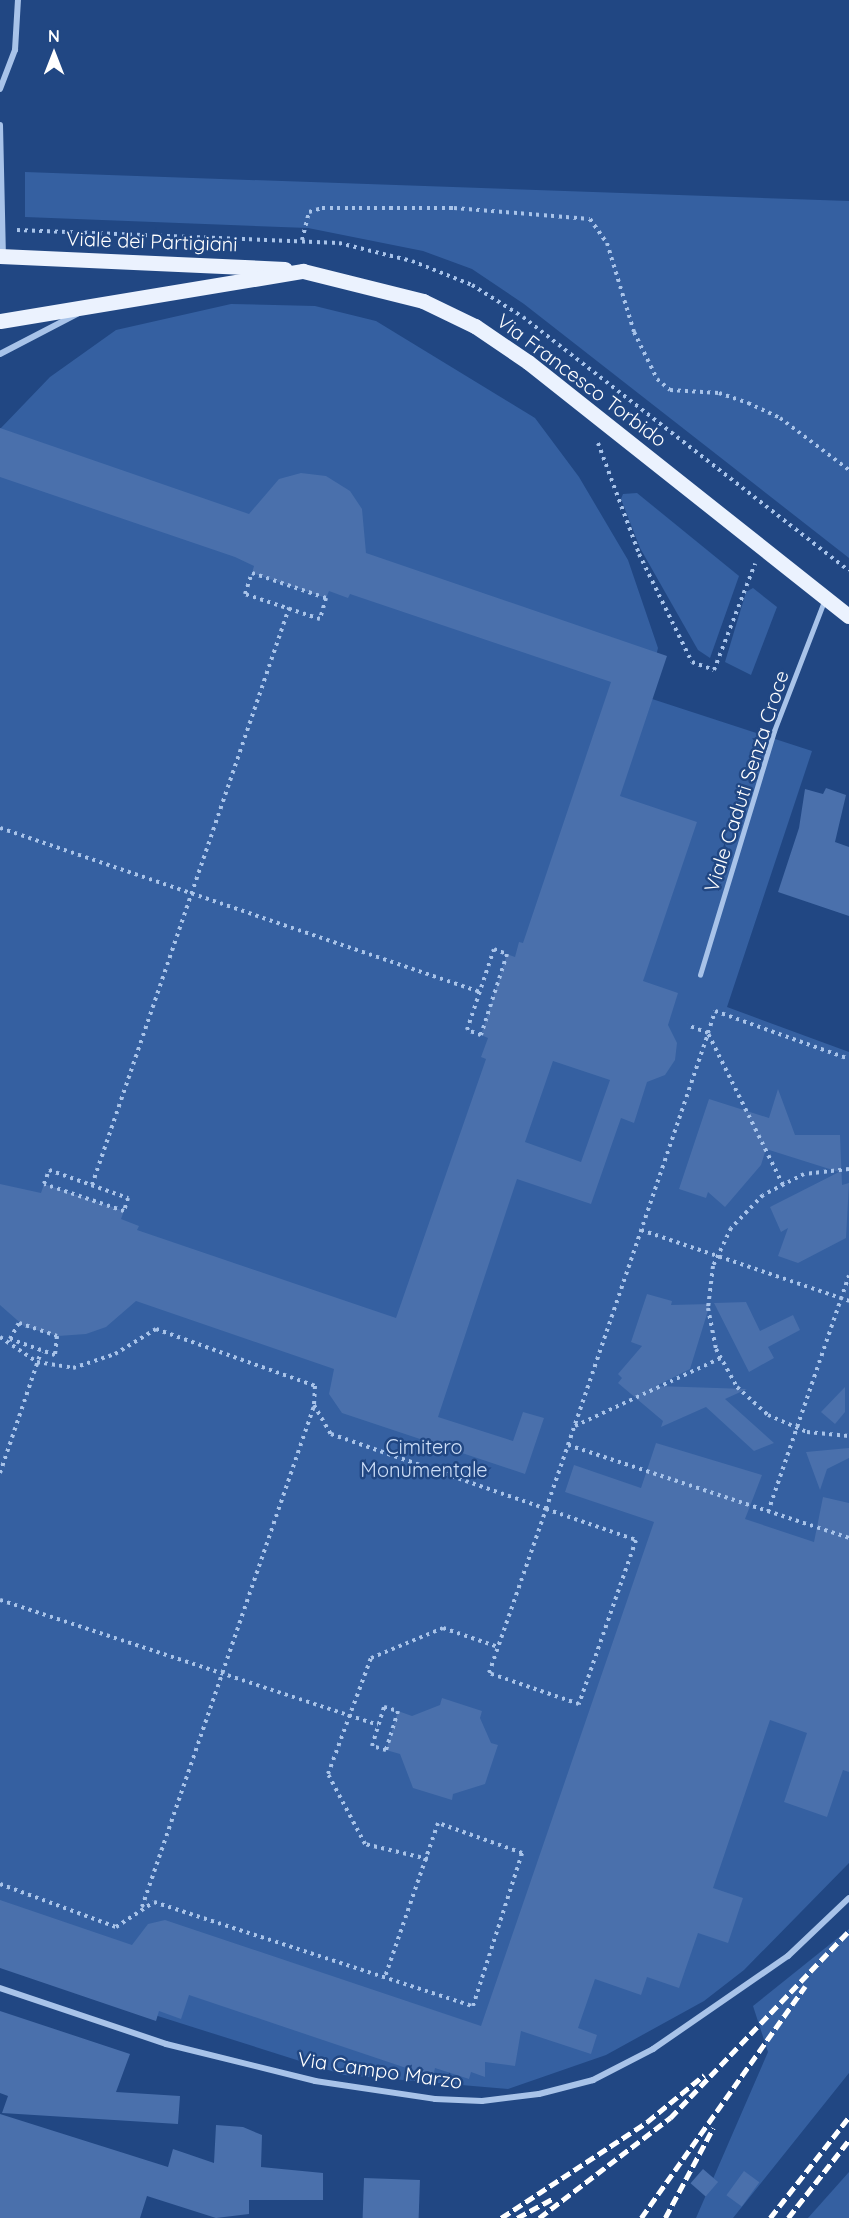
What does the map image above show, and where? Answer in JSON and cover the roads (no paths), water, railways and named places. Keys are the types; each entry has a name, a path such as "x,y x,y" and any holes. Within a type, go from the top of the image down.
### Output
{"main road":[{"name":"Viale dei Partigiani","path":"1,256 217,263 303,271"},
{"name":"Via Francesco Torbido","path":"0,321 303,271 423,301 464,321 588,409 849,616"}],"street":[{"path":"0,89 15,50 18,0"},
{"path":"0,125 1,256"},
{"path":"0,354 100,303"},
{"name":"Via Campo Marzo","path":"0,1988 166,2044 315,2081 435,2099 482,2101 539,2094 593,2080 652,2049 707,2016 788,1956 849,1898"}],"lane":[{"name":"Viale Caduti Senza Croce","path":"700,975 774,731 826,597"}],"railway":[{"path":"539,2218 670,2118 849,1931"},
{"path":"641,2218 805,1986"},
{"path":"501,2218 647,2122 704,2075"},
{"path":"770,2218 849,2117"},
{"path":"665,2218 713,2128"},
{"path":"788,2218 849,2140"},
{"path":"517,2218 554,2198"}],"park label":[{"name":"Cimitero Monumentale","path":"424,1458"}]}
